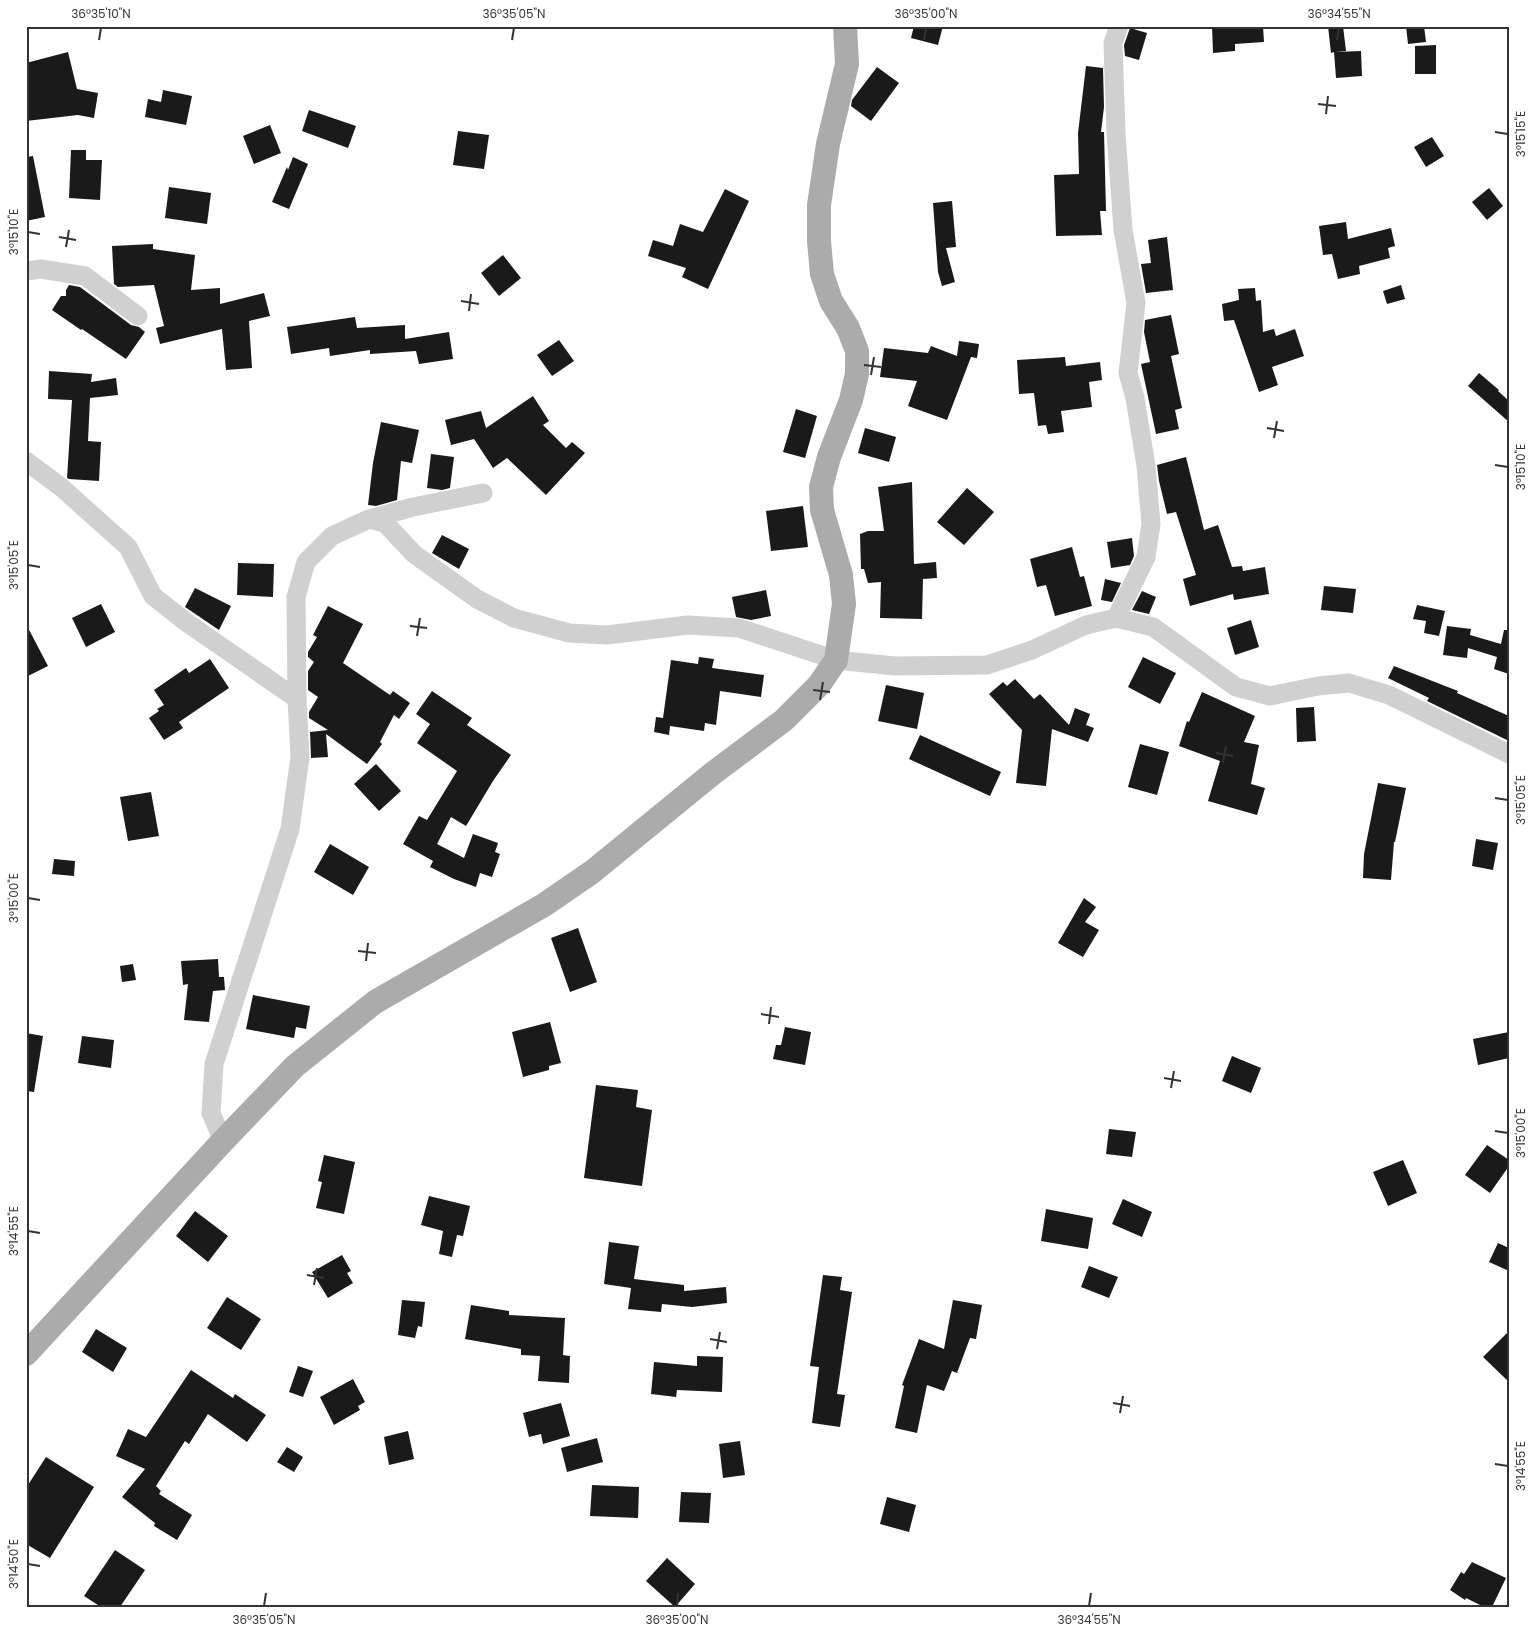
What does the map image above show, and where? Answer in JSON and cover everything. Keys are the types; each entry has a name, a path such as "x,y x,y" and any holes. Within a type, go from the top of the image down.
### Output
{"main road":[{"path":"26,1354 295,1066 375,1002 544,905 592,872 712,774 784,720 819,685 836,660 844,604 841,575 822,510 821,487 829,457 851,400 857,374 857,351 848,328 831,301 822,274 819,241 819,205 828,144 847,64 845,26"}],"street":[{"path":"1116,618 1146,556 1151,524 1146,466 1135,398 1128,373 1136,303 1123,230 1116,133 1113,43 1119,26"},
{"path":"26,272 41,269 85,276 138,316"},
{"path":"26,461 61,487 128,547 153,596 186,622 297,699"},
{"path":"223,1141 212,1113 214,1064 290,829 300,757 297,699 296,597 306,562 332,536 368,519 413,507 483,493"},
{"path":"368,519 385,523 414,554 477,599 514,618 569,633 607,635 688,625 739,628 836,660 895,666 987,665 1032,650 1086,625 1116,618 1153,627 1236,687 1270,696 1318,686 1349,683 1389,695 1509,754"}],"building":[{"path":"914,26 943,26 938,45 911,38"},
{"path":"1212,26 1263,26 1264,42 1235,44 1235,51 1213,53"},
{"path":"1328,26 1343,26 1346,51 1335,52 1361,51 1362,76 1336,78 1334,52 1331,53"},
{"path":"1406,26 1424,26 1426,42 1408,44"},
{"path":"1130,28 1147,33 1139,60 1125,56 1124,45"},
{"path":"1436,45 1436,74 1415,74 1415,46"},
{"path":"68,52 77,89 98,93 94,118 78,115 26,121 26,63"},
{"path":"1086,66 1103,68 1104,107 1101,132 1104,132 1106,211 1100,211 1102,235 1056,236 1054,175 1079,174 1078,133"},
{"path":"877,67 899,83 871,121 851,106 852,100"},
{"path":"163,90 192,96 186,125 145,117 148,99 161,102"},
{"path":"309,110 356,126 348,148 302,131"},
{"path":"270,125 281,153 254,164 243,136"},
{"path":"458,131 489,135 484,169 453,165"},
{"path":"1432,137 1444,156 1426,167 1414,147"},
{"path":"71,150 86,150 86,160 102,160 100,200 69,198"},
{"path":"33,156 45,217 26,221 26,157"},
{"path":"293,157 308,164 289,209 272,202"},
{"path":"169,187 211,193 207,224 165,218"},
{"path":"1489,188 1503,206 1487,220 1472,202"},
{"path":"725,189 749,201 708,289 682,277 686,268 648,256 653,240 673,246 680,224 703,232"},
{"path":"952,201 956,247 946,248 955,282 942,286 938,272 933,203"},
{"path":"1346,222 1348,239 1391,228 1395,246 1388,248 1390,258 1359,266 1360,274 1338,279 1332,254 1323,255 1319,226"},
{"path":"1167,237 1173,290 1146,293 1141,264 1151,263 1148,240"},
{"path":"153,244 153,249 195,255 191,290 220,288 220,304 264,293 270,316 249,321 252,368 226,370 222,329 160,344 156,328 164,326 154,285 118,287 114,284 112,246"},
{"path":"503,255 521,278 499,296 481,273"},
{"path":"69,285 80,287 131,325 139,327 145,332 126,359 52,310 61,296 66,296 66,290"},
{"path":"1401,285 1405,299 1387,304 1383,291"},
{"path":"1255,288 1256,301 1261,300 1263,332 1274,329 1276,336 1295,329 1304,356 1272,367 1278,385 1259,392 1234,320 1224,321 1222,304 1239,300 1238,289"},
{"path":"1171,315 1179,354 1171,356 1182,408 1175,410 1179,429 1156,434 1141,364 1150,362 1144,332 1145,320"},
{"path":"355,317 357,328 405,325 405,339 449,332 453,359 419,364 416,351 370,354 370,350 330,356 329,348 291,354 287,327"},
{"path":"559,340 574,361 552,376 537,355"},
{"path":"959,341 979,344 977,358 971,357 947,420 908,406 917,381 880,377 884,348 928,353 931,346 957,356"},
{"path":"1065,357 1066,366 1100,362 1102,380 1089,382 1092,407 1061,411 1064,432 1048,434 1046,425 1038,426 1034,393 1019,394 1017,360"},
{"path":"49,371 92,374 91,382 116,378 118,395 90,398 88,441 101,442 99,481 67,478 72,400 48,399"},
{"path":"1479,373 1509,401 1509,422 1468,386"},
{"path":"533,396 549,421 543,425 566,448 572,442 585,453 546,495 507,458 493,468 474,439 451,445 445,420 481,411 486,428"},
{"path":"796,409 817,416 805,458 783,452"},
{"path":"381,422 419,430 412,463 401,461 397,500 376,506 368,505 373,463"},
{"path":"865,428 896,437 889,462 858,453"},
{"path":"431,454 454,457 450,488 442,490 427,488"},
{"path":"1186,457 1204,530 1218,525 1232,567 1242,566 1243,571 1265,567 1269,594 1234,600 1233,594 1190,606 1183,579 1196,575 1176,512 1167,514 1157,465"},
{"path":"912,482 914,564 936,562 937,578 923,579 922,619 880,618 881,582 868,583 864,569 861,569 860,534 868,531 884,531 878,487"},
{"path":"967,488 994,512 964,545 937,522"},
{"path":"803,506 808,547 771,551 766,511"},
{"path":"442,535 469,549 459,569 432,553"},
{"path":"1132,538 1134,556 1130,565 1111,568 1107,542"},
{"path":"1072,547 1080,577 1084,576 1092,606 1055,616 1046,585 1037,587 1030,559"},
{"path":"238,563 274,564 273,597 237,595"},
{"path":"1105,579 1121,583 1112,602 1101,600"},
{"path":"1324,586 1356,589 1353,613 1321,610"},
{"path":"195,588 231,606 219,630 185,607"},
{"path":"766,590 771,616 751,620 736,617 732,597"},
{"path":"1142,591 1156,597 1149,614 1132,610"},
{"path":"101,604 115,632 86,647 72,618"},
{"path":"1417,605 1445,611 1439,636 1424,633 1426,621 1413,619"},
{"path":"328,606 363,624 343,663 390,695 393,691 410,703 399,719 394,715 380,742 382,744 367,764 326,734 328,757 311,758 310,732 328,730 309,718 309,712 318,697 308,690 308,671 314,662 308,657 308,652 317,637 313,635"},
{"path":"1251,620 1259,647 1235,655 1227,628"},
{"path":"26,624 48,666 26,677"},
{"path":"1447,626 1471,629 1470,635 1501,644 1504,630 1509,630 1509,674 1494,669 1497,657 1468,648 1467,658 1443,655"},
{"path":"699,657 714,659 712,668 764,675 761,697 720,691 716,725 705,723 704,731 670,726 669,735 654,732 656,717 663,718 671,660 698,664"},
{"path":"1143,657 1176,673 1160,704 1128,687"},
{"path":"210,659 229,688 179,722 183,728 164,740 149,718 159,711 157,709 164,705 154,690 186,668 189,673"},
{"path":"1394,666 1458,691 1457,693 1509,716 1509,741 1427,701 1429,698 1388,678"},
{"path":"1015,679 1034,699 1040,694 1069,725 1075,708 1090,714 1086,725 1094,728 1088,742 1052,729 1046,786 1016,783 1022,730 989,694 1003,682 1007,686"},
{"path":"886,685 924,693 917,729 878,721"},
{"path":"432,691 472,718 467,725 511,755 466,826 451,817 437,844 464,858 473,834 498,843 495,852 500,854 492,877 480,873 476,887 430,867 433,861 403,844 419,816 427,820 457,771 417,743 430,724 416,714"},
{"path":"1202,692 1255,716 1244,742 1259,745 1251,784 1265,788 1257,815 1208,801 1220,761 1179,746 1187,721 1189,722"},
{"path":"1314,707 1316,741 1297,742 1296,708"},
{"path":"920,735 1001,772 990,796 909,759"},
{"path":"1140,744 1169,752 1157,795 1128,787"},
{"path":"376,764 401,791 379,811 354,784"},
{"path":"1378,783 1406,788 1394,842 1391,880 1363,878 1364,854"},
{"path":"151,792 159,836 128,841 120,797"},
{"path":"1476,839 1498,843 1493,870 1472,866"},
{"path":"330,844 369,867 353,895 314,872"},
{"path":"54,859 75,861 74,876 52,874"},
{"path":"1084,898 1096,907 1085,922 1099,930 1083,957 1058,943"},
{"path":"578,928 597,982 570,992 551,938"},
{"path":"218,959 219,977 224,977 225,990 213,991 209,1022 184,1020 188,984 183,985 181,961"},
{"path":"133,964 136,980 122,982 120,966"},
{"path":"253,995 310,1006 306,1029 296,1027 294,1038 246,1029"},
{"path":"550,1022 561,1063 549,1066 549,1070 523,1077 512,1032"},
{"path":"785,1027 811,1032 805,1065 773,1059 776,1045 781,1045"},
{"path":"1509,1032 1509,1058 1478,1065 1473,1039"},
{"path":"26,1033 43,1036 34,1092 26,1091"},
{"path":"82,1036 114,1040 111,1068 78,1063"},
{"path":"1232,1056 1261,1068 1251,1093 1222,1081"},
{"path":"596,1085 638,1090 636,1107 652,1110 642,1186 584,1178"},
{"path":"1109,1129 1136,1132 1132,1157 1106,1154"},
{"path":"1487,1145 1509,1160 1509,1166 1490,1193 1465,1175"},
{"path":"324,1155 355,1162 344,1214 316,1208 322,1182 318,1181"},
{"path":"1403,1160 1417,1193 1388,1206 1373,1172"},
{"path":"429,1196 470,1206 463,1236 457,1235 452,1257 439,1254 443,1231 421,1225"},
{"path":"1123,1199 1152,1212 1142,1237 1112,1224"},
{"path":"1046,1209 1093,1218 1088,1249 1041,1241"},
{"path":"195,1211 228,1236 208,1262 176,1236"},
{"path":"609,1242 639,1246 634,1279 684,1285 684,1291 726,1287 727,1303 692,1307 662,1304 661,1312 628,1309 631,1288 604,1284"},
{"path":"1498,1243 1509,1248 1509,1271 1489,1262"},
{"path":"342,1255 351,1271 347,1273 353,1283 328,1298 312,1272"},
{"path":"1089,1266 1118,1277 1109,1298 1081,1287"},
{"path":"823,1275 842,1277 840,1290 852,1292 837,1394 845,1395 840,1427 812,1423 819,1367 810,1366"},
{"path":"227,1297 261,1319 241,1350 207,1328"},
{"path":"402,1300 425,1302 422,1327 418,1326 415,1338 398,1335"},
{"path":"953,1300 982,1305 976,1339 970,1338 957,1373 952,1371 944,1391 927,1385 917,1433 895,1428 904,1386 902,1385 919,1339 944,1349"},
{"path":"471,1305 509,1311 509,1315 565,1318 563,1355 570,1356 569,1383 538,1381 540,1356 521,1355 521,1349 465,1339"},
{"path":"96,1329 127,1348 113,1372 82,1352"},
{"path":"1509,1331 1509,1382 1483,1357"},
{"path":"697,1356 723,1357 722,1392 677,1390 676,1397 651,1394 654,1362 697,1366"},
{"path":"298,1366 313,1371 303,1397 289,1392"},
{"path":"191,1370 233,1398 235,1394 266,1415 247,1442 208,1414 189,1444 185,1441 156,1486 161,1491 159,1494 192,1515 177,1540 154,1526 155,1523 122,1497 145,1469 116,1456 128,1429 146,1437"},
{"path":"353,1379 365,1402 358,1406 360,1410 334,1425 320,1397"},
{"path":"561,1403 570,1436 543,1444 541,1434 529,1437 523,1413"},
{"path":"408,1431 414,1459 389,1465 384,1437"},
{"path":"597,1438 603,1462 567,1472 561,1448"},
{"path":"740,1441 745,1475 723,1478 719,1444"},
{"path":"287,1447 303,1457 294,1472 277,1462"},
{"path":"46,1457 94,1487 50,1558 26,1544 26,1488"},
{"path":"592,1485 639,1487 638,1518 590,1516"},
{"path":"681,1492 711,1493 709,1523 679,1522"},
{"path":"887,1497 916,1505 909,1532 880,1524"},
{"path":"115,1550 145,1570 120,1607 101,1607 84,1596"},
{"path":"667,1558 695,1584 675,1607 646,1581"},
{"path":"1472,1562 1506,1578 1492,1607 1484,1607 1466,1598 1465,1600 1450,1590 1461,1572 1464,1574"}]}
